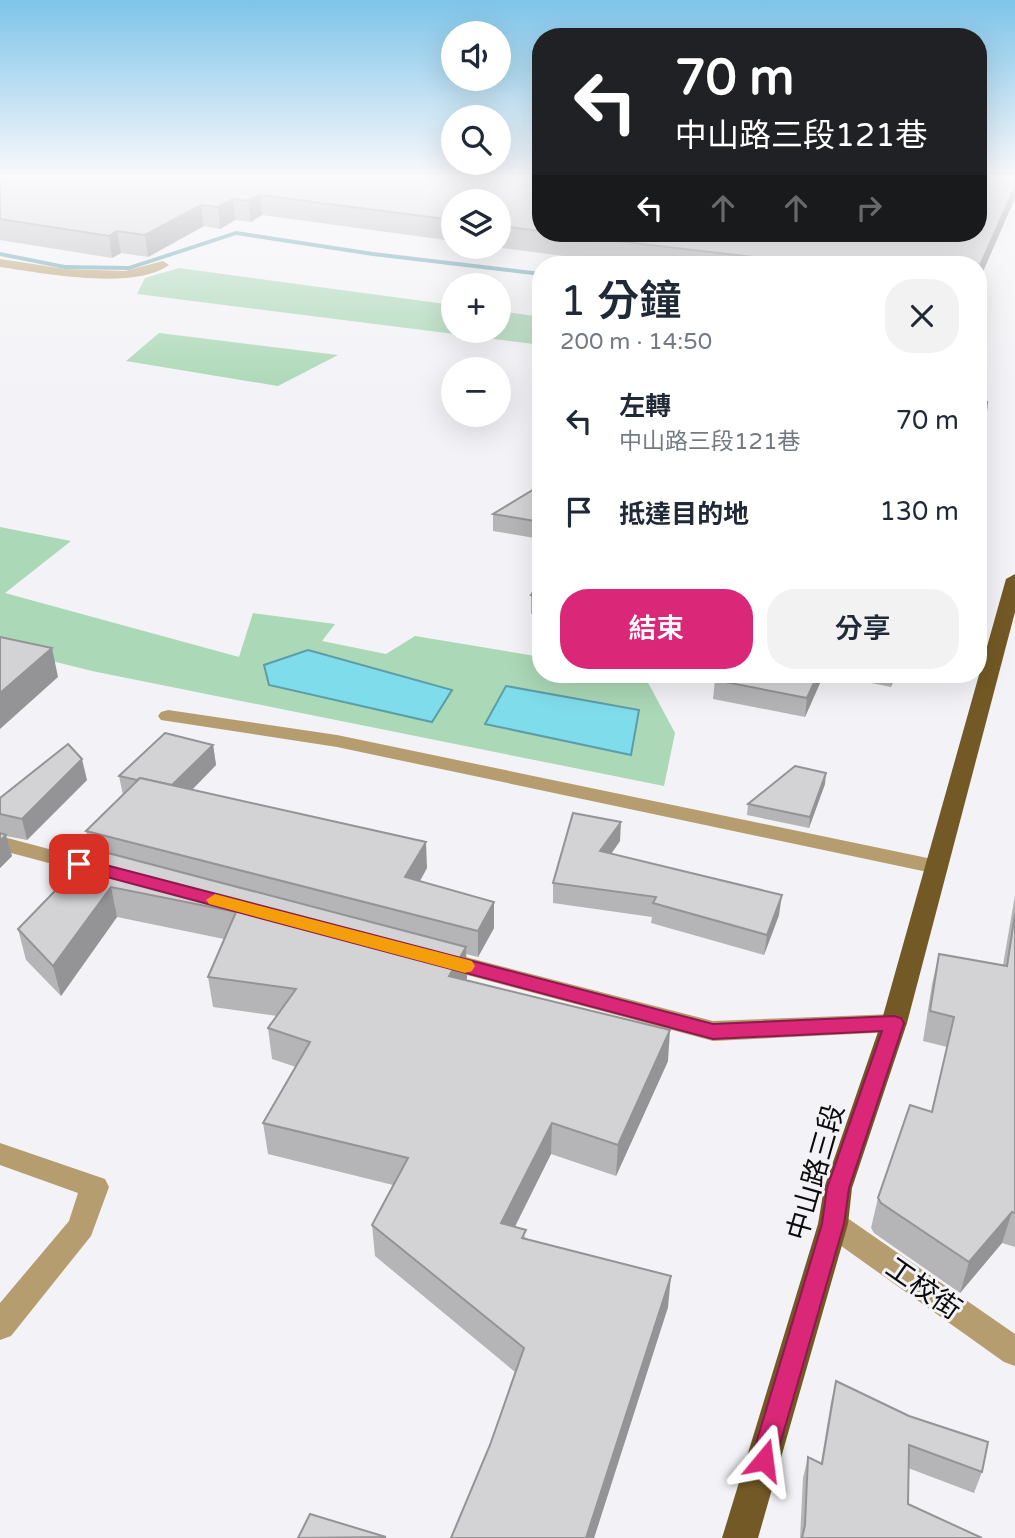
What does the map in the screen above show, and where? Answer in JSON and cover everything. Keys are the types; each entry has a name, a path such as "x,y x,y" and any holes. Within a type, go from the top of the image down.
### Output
{"main road":[{"name":"中山路三段","path":"987,682 1015,579"},
{"name":"中山路三段","path":"740,1538 833,1224 838,1188 894,1023 987,683"}],"street":[{"path":"0,263 66,273 125,275 163,265"},
{"path":"168,716 337,741 937,867"},
{"path":"0,843 108,872"},
{"path":"417,953 713,1031 894,1023"},
{"path":"0,1154 95,1187 80,1227 0,1326"},
{"name":"工校街","path":"833,1224 1015,1352"}],"green space":[{"path":"179,268 441,303 441,332 137,294 145,278"},
{"path":"511,313 532,316 532,344 511,341"},
{"path":"159,333 338,355 278,386 126,361"},
{"path":"0,527 71,541 5,593 239,657 253,613 335,624 322,641 386,654 415,636 532,656 532,683 648,683 675,733 664,786 92,671 0,648"}],"water":[{"path":"308,650 452,690 432,722 269,685 264,665"},
{"path":"506,686 639,710 631,755 485,724"}],"building":[{"path":"665,247 988,247 984,256 745,256"},
{"path":"532,490 532,520 493,514"},
{"path":"0,637 52,648 0,693"},
{"path":"730,683 814,683 807,698"},
{"path":"165,733 213,745 172,785 119,776"},
{"path":"68,744 82,759 22,819 0,814 0,798"},
{"path":"795,766 826,773 810,817 748,804"},
{"path":"140,778 426,842 405,877 494,902 478,931 86,831"},
{"path":"573,813 621,822 600,851 782,895 767,935 653,903 656,897 553,883"},
{"path":"70,843 466,947 449,976 670,1030 618,1145 552,1123 501,1223 526,1230 522,1238 671,1276 586,1538 451,1538 490,1445 524,1348 372,1225 408,1158 263,1123 310,1042 268,1028 296,989 208,977 236,912 111,887 53,966 18,929 85,860 59,854"},
{"path":"1015,914 1015,1213 1012,1212 969,1262 881,1203 878,1198 910,1105 932,1112 954,1017 930,1011 939,954 1007,966"},
{"path":"836,1381 909,1416 988,1442 982,1472 909,1445 908,1504 982,1538 802,1538 808,1457 822,1464"},
{"path":"310,1514 386,1537 298,1538"}],"waterway":[{"path":"0,254 65,267 129,268 194,247"},
{"path":"326,247 532,273"}],"slow traffic":[{"path":"215,900 465,966"}],"route":[{"path":"79,864 713,1031 894,1023 838,1188 833,1224 764,1460"}]}
